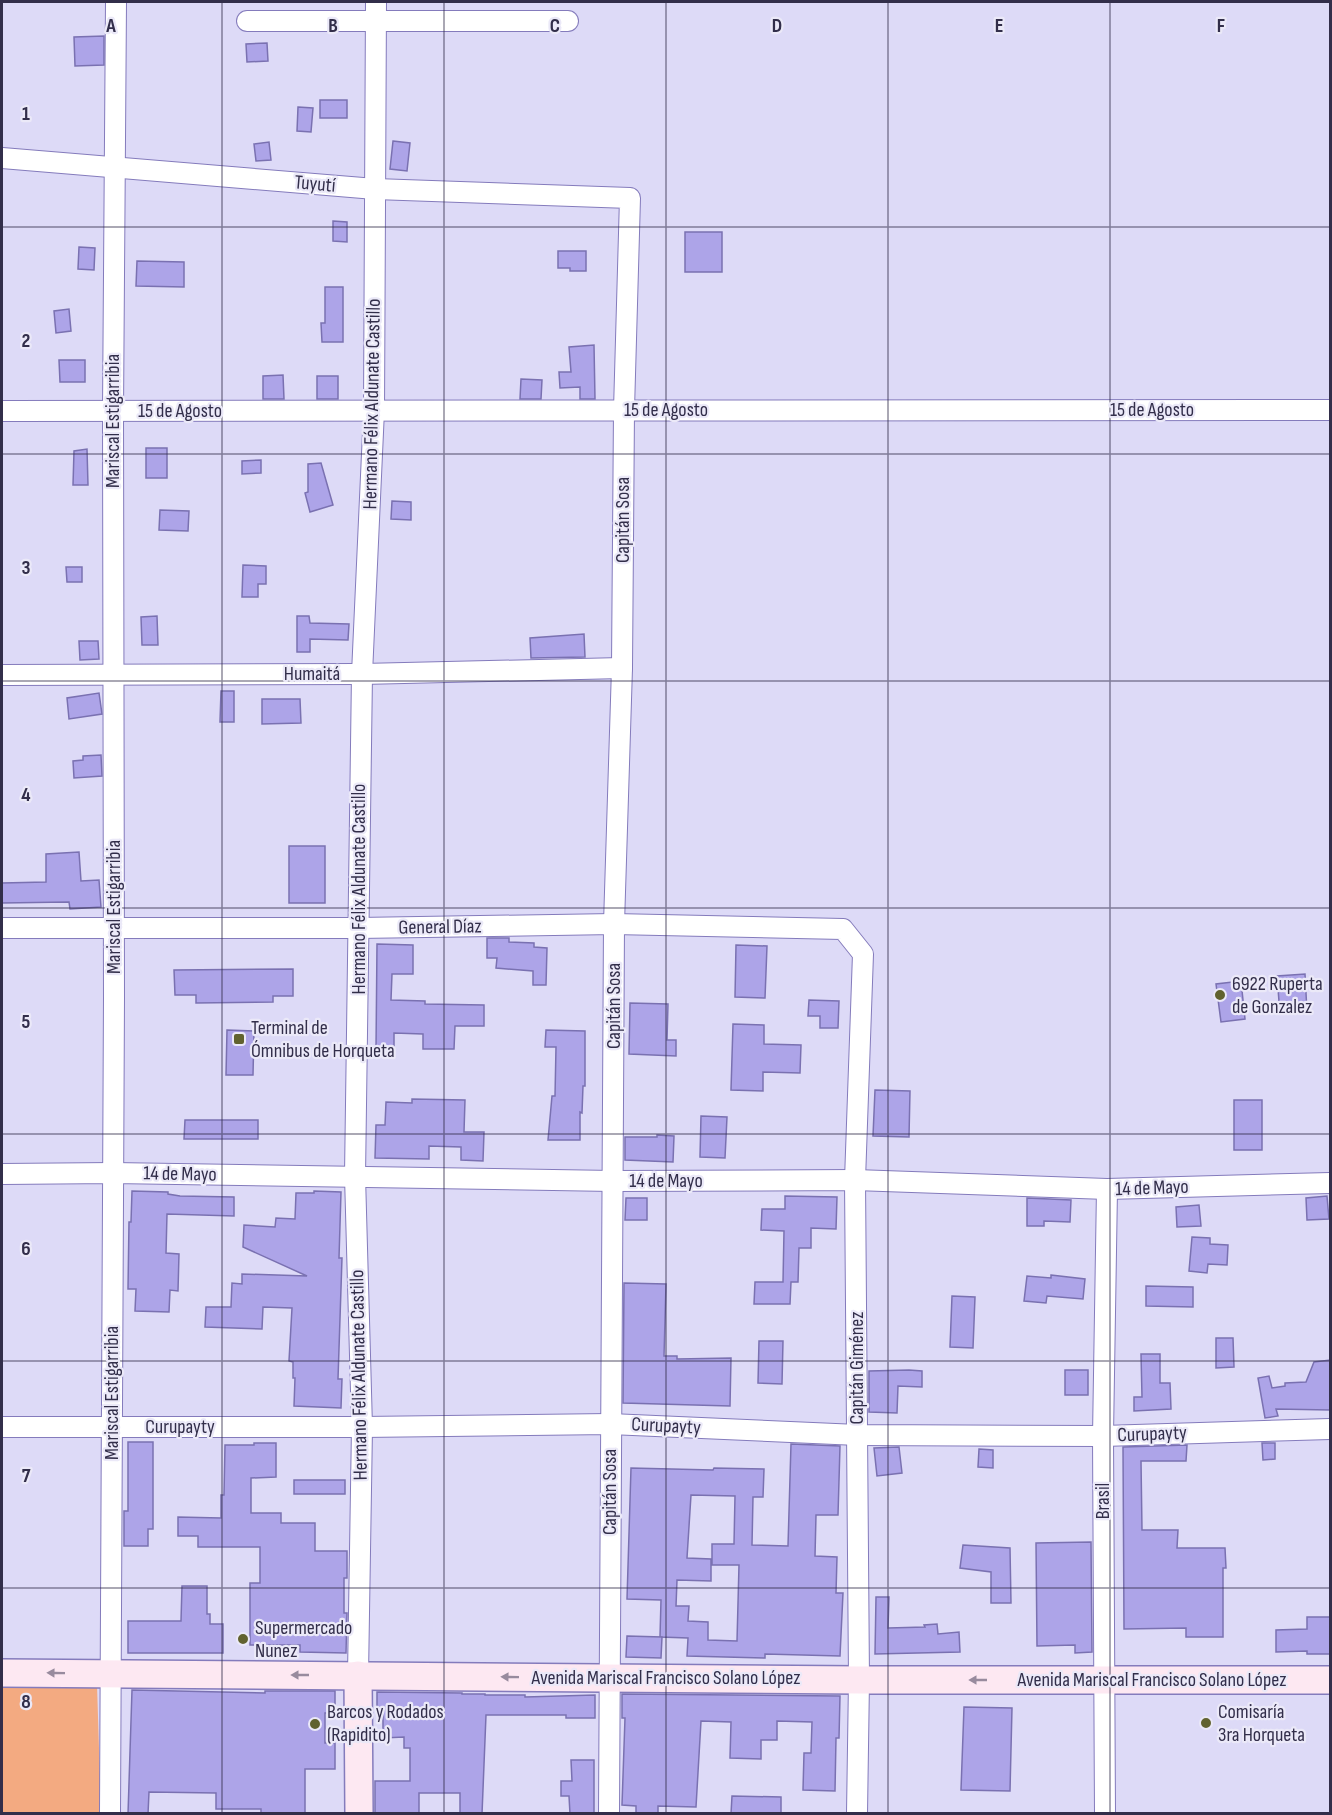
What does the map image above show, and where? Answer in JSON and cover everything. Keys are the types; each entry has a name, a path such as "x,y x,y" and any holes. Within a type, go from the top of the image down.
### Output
{"main road":[{"name":"Avenida Mariscal Francisco Solano López","path":"2,1673 859,1680 1330,1680"},
{"name":"Hermano Félix Aldunate Castillo","path":"358,1676 359,1814"}],"street":[{"name":"Mariscal Estigarribia","path":"110,1814 116,2"},
{"name":"Hermano Félix Aldunate Castillo","path":"358,1676 362,1427 355,1176 362,674 374,410 376,2"},
{"path":"247,21 568,21"},
{"name":"Tuyutí","path":"2,158 375,189 630,198"},
{"name":"Capitán Sosa","path":"609,1814 614,924 622,668 624,410 630,198"},
{"name":"15 de Agosto","path":"2,411 1330,410"},
{"name":"Humaitá","path":"2,675 362,674 622,668"},
{"name":"General Díaz","path":"2,928 358,928 614,924 843,929"},
{"name":"Capitán Giménez","path":"843,929 863,954 855,1180 859,1680 857,1814"},
{"name":"14 de Mayo","path":"2,1174 113,1173 613,1181 855,1180 1107,1189 1330,1183"},
{"name":"Brasil","path":"1105,1814 1103,1436 1107,1189"},
{"name":"Curupayty","path":"2,1427 610,1424 858,1435 1103,1436 1330,1429"}],"shaded area":[{"path":"2,1684 97,1684 101,1813 2,1813"}],"building":[{"path":"104,36 104,65 75,66 74,37"},
{"path":"267,43 268,61 247,62 246,44"},
{"path":"320,100 347,100 347,118 320,118"},
{"path":"298,107 313,108 311,132 297,131"},
{"path":"393,141 410,143 407,171 390,169"},
{"path":"269,142 271,160 256,161 254,144"},
{"path":"333,221 347,222 347,242 333,241"},
{"path":"685,232 722,232 722,272 685,272"},
{"path":"79,247 95,248 94,270 78,269"},
{"path":"558,251 586,251 586,271 558,268"},
{"path":"137,261 184,262 184,287 136,286"},
{"path":"325,287 343,287 343,342 322,342 321,323 325,323"},
{"path":"69,309 71,331 56,333 54,311"},
{"path":"594,345 595,399 580,399 580,387 560,388 559,372 571,372 569,347"},
{"path":"59,360 85,360 85,382 60,382"},
{"path":"283,375 284,399 263,399 263,376"},
{"path":"317,376 338,376 338,399 317,399"},
{"path":"521,379 542,380 541,399 520,399"},
{"path":"146,448 167,448 167,478 146,478"},
{"path":"87,449 88,485 73,485 74,451"},
{"path":"261,460 261,473 242,474 242,461"},
{"path":"321,463 333,505 310,512 305,493 308,492 308,464"},
{"path":"392,501 411,502 411,520 391,519"},
{"path":"160,510 189,511 188,531 159,530"},
{"path":"243,565 266,566 266,584 258,584 258,597 242,597"},
{"path":"66,567 82,567 82,582 67,582"},
{"path":"157,616 158,645 142,645 141,617"},
{"path":"297,616 309,616 310,623 349,624 348,640 310,639 310,652 297,652"},
{"path":"584,634 585,657 531,658 530,638"},
{"path":"79,641 98,641 99,659 80,660"},
{"path":"221,691 234,691 234,722 220,722"},
{"path":"99,693 102,714 69,719 67,698"},
{"path":"262,699 300,699 301,723 262,724"},
{"path":"101,755 102,776 74,778 73,761 83,760 83,756"},
{"path":"289,846 325,846 325,903 289,903"},
{"path":"79,852 81,881 99,880 101,907 70,909 69,902 2,903 2,883 46,882 46,854"},
{"path":"487,938 509,938 509,942 534,943 534,947 547,948 546,985 533,985 533,971 496,968 497,958 487,958"},
{"path":"377,944 413,945 413,974 392,974 391,1000 425,1001 425,1004 484,1005 484,1026 455,1026 454,1049 423,1049 423,1034 394,1033 394,1049 376,1049"},
{"path":"736,945 767,946 765,998 735,997"},
{"path":"293,969 293,996 273,996 273,1002 196,1003 196,995 175,995 174,970"},
{"path":"1305,974 1307,1012 1280,1014 1277,976"},
{"path":"1241,981 1245,1019 1221,1022 1216,984"},
{"path":"809,1000 839,1001 838,1028 820,1028 820,1016 808,1016"},
{"path":"630,1003 668,1004 667,1040 676,1040 676,1056 629,1054"},
{"path":"733,1024 764,1025 764,1044 801,1045 800,1073 763,1072 763,1091 731,1090"},
{"path":"227,1030 254,1031 253,1075 226,1075"},
{"path":"546,1030 585,1031 585,1086 583,1086 582,1113 580,1112 580,1140 548,1140 552,1096 555,1096 556,1047 545,1047"},
{"path":"875,1090 910,1091 909,1137 873,1136"},
{"path":"412,1099 465,1100 464,1132 484,1132 483,1161 461,1160 461,1147 429,1146 429,1159 375,1158 376,1125 385,1125 386,1102 412,1103"},
{"path":"1234,1100 1262,1100 1262,1150 1234,1150"},
{"path":"701,1116 727,1117 725,1158 700,1157"},
{"path":"185,1120 258,1120 258,1139 184,1139"},
{"path":"657,1135 674,1136 673,1162 625,1160 625,1137 657,1137"},
{"path":"132,1191 168,1192 168,1194 180,1196 234,1197 234,1216 167,1214 166,1253 179,1254 178,1291 170,1290 169,1312 135,1311 136,1289 128,1289"},
{"path":"314,1191 341,1192 339,1258 342,1258 338,1379 342,1379 341,1408 294,1406 295,1378 293,1378 293,1362 289,1361 292,1308 263,1307 262,1329 205,1327 206,1307 231,1307 232,1283 242,1284 242,1274 307,1276 243,1247 244,1225 275,1227 276,1218 295,1219 296,1193 314,1193"},
{"path":"785,1196 837,1197 836,1229 811,1228 811,1248 799,1248 798,1282 791,1282 790,1304 754,1304 755,1282 783,1282 784,1231 761,1230 762,1209 785,1209"},
{"path":"1327,1196 1329,1219 1307,1220 1306,1198"},
{"path":"626,1198 647,1198 647,1220 625,1220"},
{"path":"1027,1198 1071,1200 1070,1222 1044,1221 1044,1226 1027,1226"},
{"path":"1199,1205 1201,1226 1177,1227 1176,1207"},
{"path":"1192,1237 1210,1238 1210,1244 1228,1245 1227,1265 1208,1264 1207,1273 1189,1271"},
{"path":"1051,1275 1085,1279 1083,1299 1047,1296 1046,1303 1024,1301 1027,1276 1051,1278"},
{"path":"624,1283 666,1284 664,1356 677,1356 677,1359 731,1358 730,1406 623,1403"},
{"path":"1146,1286 1193,1287 1193,1307 1146,1306"},
{"path":"952,1296 975,1297 973,1348 950,1347"},
{"path":"1216,1338 1233,1338 1234,1367 1216,1368"},
{"path":"759,1341 783,1341 782,1384 758,1383"},
{"path":"1141,1354 1160,1354 1160,1383 1170,1383 1171,1409 1134,1411 1134,1397 1142,1397"},
{"path":"1330,1360 1330,1410 1276,1409 1278,1416 1265,1418 1258,1378 1269,1376 1272,1388 1285,1386 1285,1383 1306,1382 1314,1362"},
{"path":"1065,1370 1088,1370 1088,1395 1065,1395"},
{"path":"869,1371 922,1371 922,1387 898,1386 897,1413 869,1412"},
{"path":"128,1442 153,1442 153,1529 148,1529 148,1546 124,1546 124,1511 128,1511"},
{"path":"254,1443 276,1443 276,1477 251,1478 251,1513 281,1513 281,1523 315,1523 315,1551 347,1551 347,1578 344,1578 344,1613 347,1613 346,1653 300,1652 300,1645 250,1645 250,1583 260,1583 260,1547 198,1547 198,1536 178,1536 178,1517 221,1518 225,1445 254,1445"},
{"path":"1262,1443 1275,1443 1275,1459 1263,1460"},
{"path":"791,1444 840,1446 838,1515 816,1515 815,1556 837,1557 836,1593 843,1593 840,1656 765,1654 765,1658 687,1656 688,1638 660,1637 661,1600 627,1599 631,1468 764,1469 763,1497 753,1497 752,1545 788,1546","holes":["691,1495 735,1496 734,1544 712,1544 712,1565 739,1565 737,1641 708,1640 708,1622 688,1621 689,1606 676,1606 677,1580 711,1581 711,1559 687,1558"]},
{"path":"1187,1445 1186,1461 1141,1461 1142,1530 1178,1530 1177,1548 1225,1548 1223,1637 1186,1637 1186,1628 1124,1629 1123,1447"},
{"path":"899,1447 902,1473 877,1476 874,1448"},
{"path":"979,1449 993,1450 993,1468 978,1467"},
{"path":"294,1480 345,1480 345,1494 294,1494"},
{"path":"1091,1542 1092,1652 1075,1653 1075,1645 1037,1646 1036,1543"},
{"path":"963,1545 1010,1548 1011,1603 991,1603 991,1572 960,1568"},
{"path":"182,1586 207,1586 207,1614 210,1614 210,1624 223,1624 223,1653 128,1653 128,1621 181,1621"},
{"path":"876,1597 889,1597 888,1628 925,1627 924,1625 937,1624 938,1634 959,1632 960,1652 875,1654"},
{"path":"1307,1617 1330,1617 1330,1654 1307,1654 1307,1651 1276,1652 1276,1630 1307,1629"},
{"path":"627,1636 662,1637 661,1658 626,1657"},
{"path":"132,1690 265,1693 265,1691 335,1691 335,1713 325,1713 325,1743 335,1743 335,1769 305,1769 305,1814 261,1814 261,1809 216,1809 216,1793 149,1792 148,1814 128,1814"},
{"path":"377,1692 525,1695 525,1697 595,1695 595,1718 566,1718 566,1715 486,1715 482,1814 460,1814 460,1793 419,1793 419,1814 375,1814 375,1781 410,1781 410,1748 404,1748 404,1737 383,1738 383,1715 377,1715"},
{"path":"622,1694 840,1696 835,1791 803,1790 804,1753 811,1753 812,1722 777,1721 777,1740 761,1740 761,1759 730,1758 731,1722 701,1721 696,1807 658,1806 658,1814 636,1814 636,1806 622,1805 625,1718 622,1718"},
{"path":"964,1707 1012,1708 1010,1791 961,1790"},
{"path":"571,1760 594,1760 594,1814 570,1814 569,1796 561,1796 561,1781 572,1781"},
{"path":"732,1796 781,1797 781,1814 731,1814"}],"place":[{"name":"6922 Ruperta de Gonzalez","path":"1220,995"},
{"name":"Terminal de Ómnibus de Horqueta","path":"239,1039"},
{"name":"Supermercado Nunez","path":"243,1639"},
{"name":"Comisaría 3ra Horqueta","path":"1206,1723"},
{"name":"Barcos y Rodados (Rapidito)","path":"315,1724"}]}
